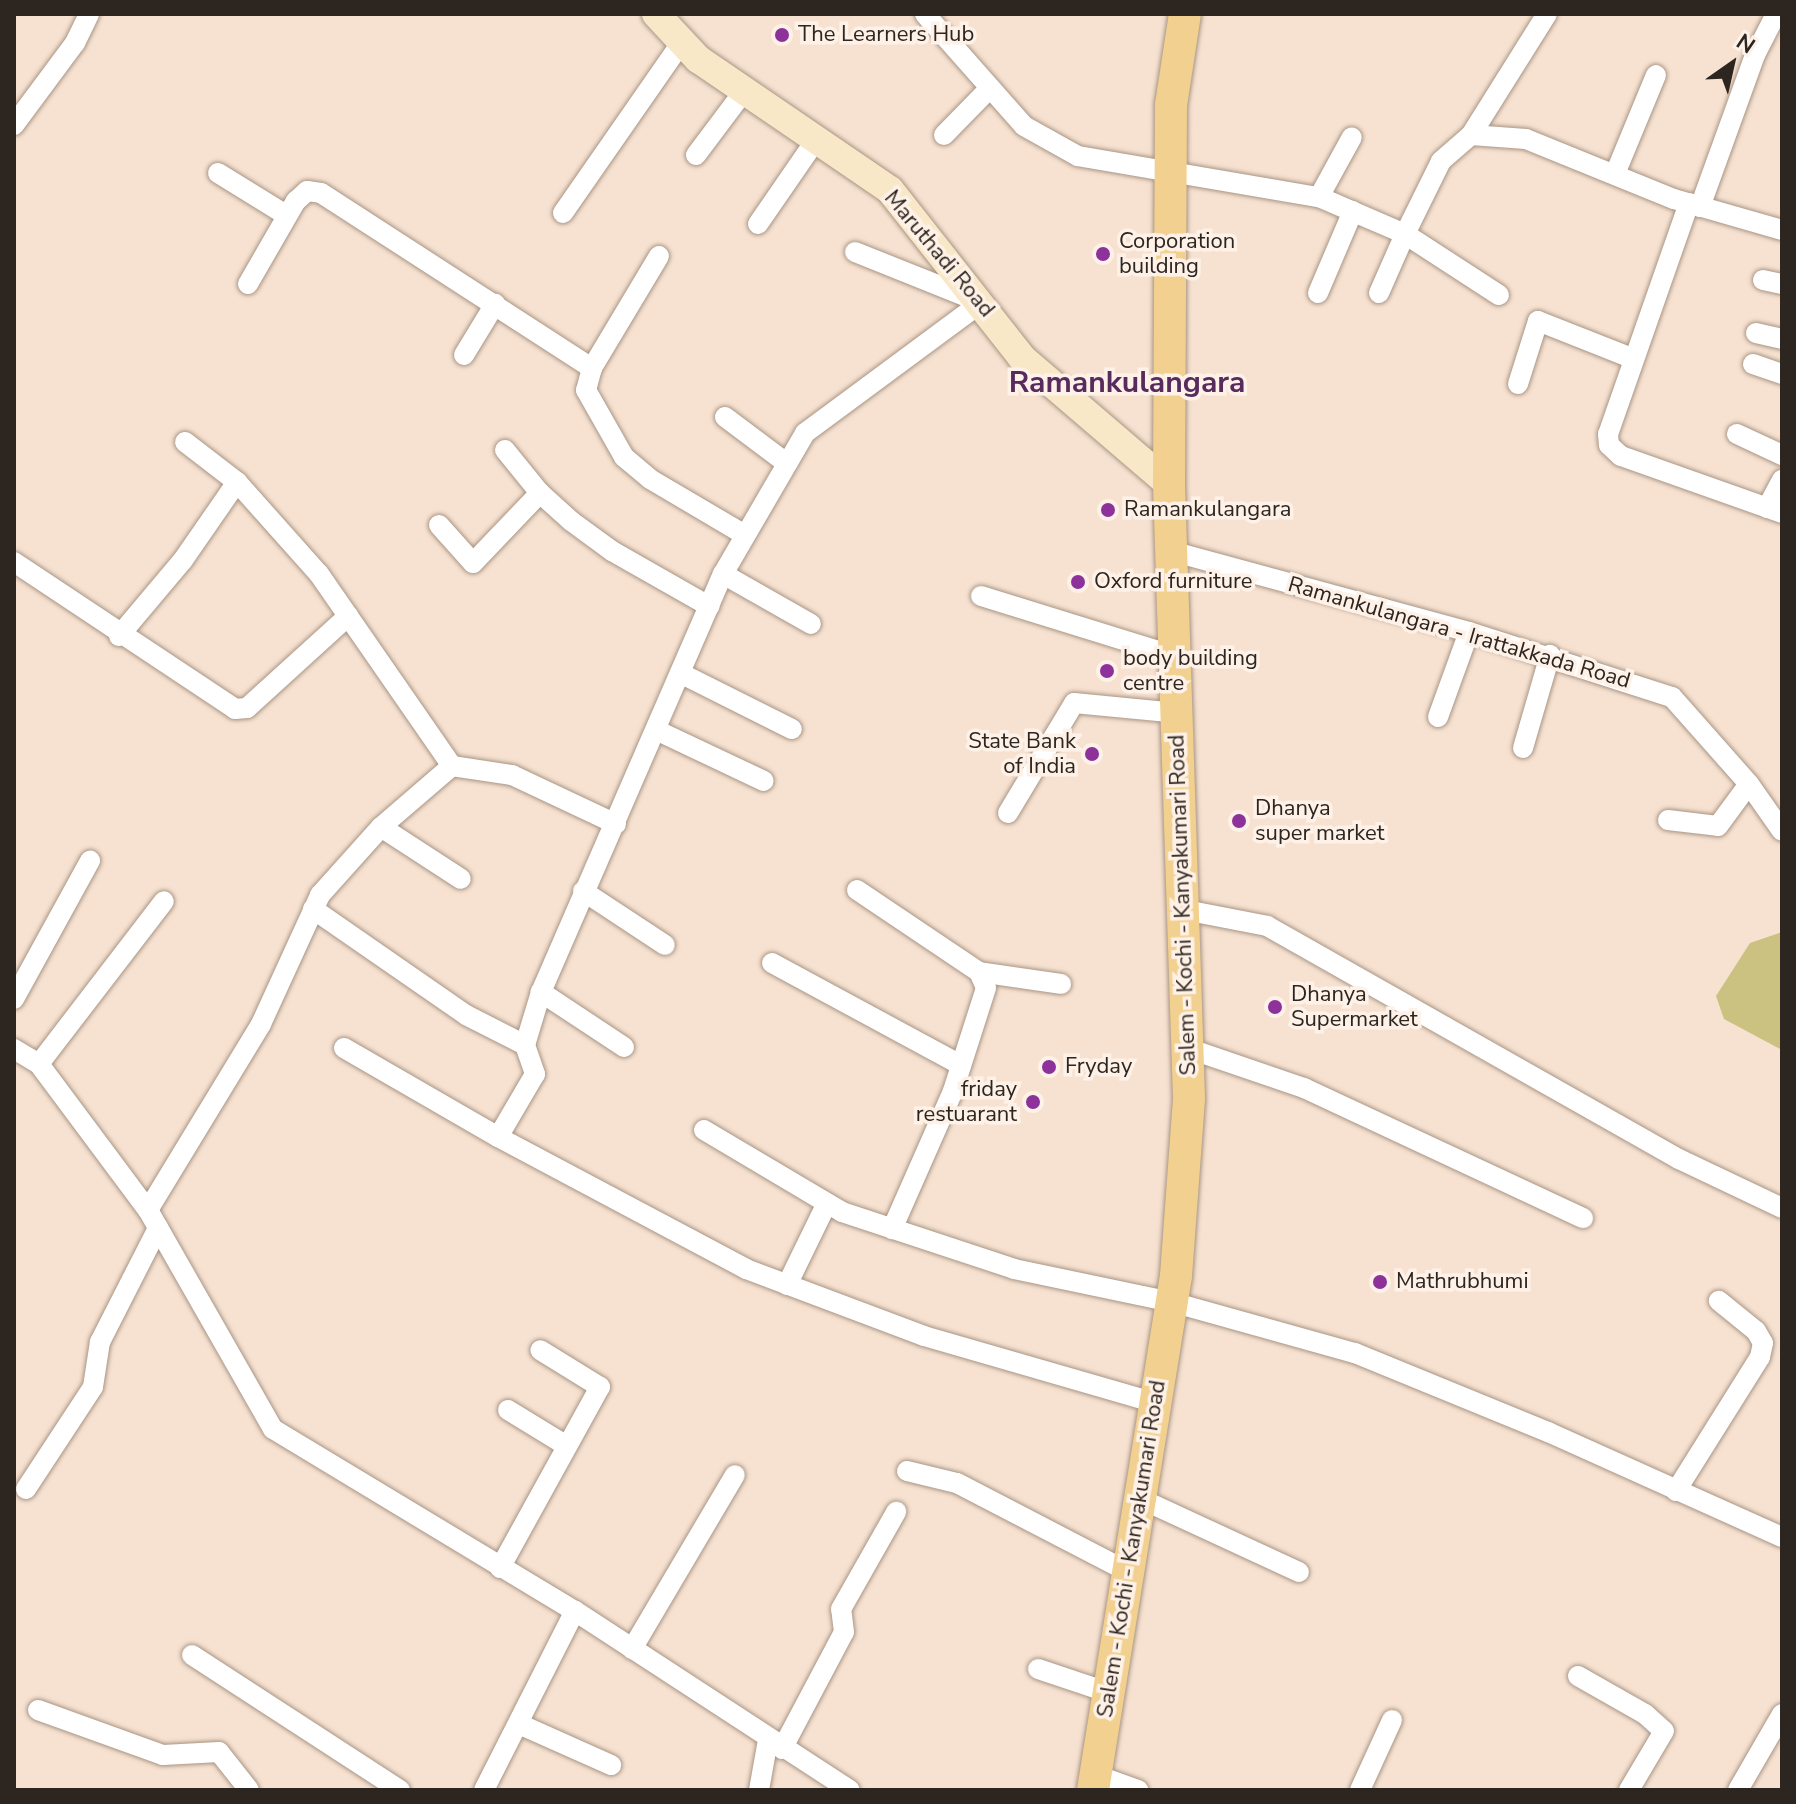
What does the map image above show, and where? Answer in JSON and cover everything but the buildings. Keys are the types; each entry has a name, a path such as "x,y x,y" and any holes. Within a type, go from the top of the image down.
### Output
{"main road":[{"name":"Maruthadi Road","path":"656,14 682,42 744,91 890,190 982,302 1022,358 1169,484"},
{"name":"Salem - Kochi - Kanyakumari Road","path":"1095,1782 1172,1302 1189,1098 1169,484 1171,105 1185,14"}],"street":[{"path":"14,125 75,43 89,14"},
{"path":"1379,293 1441,161 1471,135 1547,14"},
{"path":"1776,14 1755,55 1694,205 1608,434 1609,445 1621,456 1775,510 1782,480"},
{"path":"934,18 1024,126 1049,143 1078,156 1319,197 1405,234 1499,295"},
{"path":"563,213 682,42"},
{"path":"1615,174 1656,75"},
{"path":"944,135 990,88"},
{"path":"696,155 744,91"},
{"path":"1471,135 1526,139 1694,205 1782,230"},
{"path":"1319,197 1352,137"},
{"path":"758,224 816,140"},
{"path":"218,173 286,215"},
{"path":"248,284 286,215 307,191 321,193 592,368"},
{"path":"1318,293 1353,211"},
{"path":"855,252 982,302"},
{"path":"659,256 592,368 586,390 624,457 650,479 745,535"},
{"path":"498,1137 535,1074 525,1045 541,992 583,891 616,824 723,574 785,462 805,433 982,302"},
{"path":"464,355 495,304"},
{"path":"1518,384 1538,321 1634,359"},
{"path":"1756,333 1782,339"},
{"path":"1753,364 1782,374"},
{"path":"725,417 785,462"},
{"path":"1737,434 1782,455"},
{"path":"185,442 237,482 319,574 452,766 512,775 616,824"},
{"path":"505,450 540,493 612,551 709,606"},
{"path":"119,636 183,560 237,482"},
{"path":"439,525 473,563 540,493"},
{"name":"Ramankulangara - Irattakkada Road","path":"1171,551 1550,655 1672,697 1749,784 1782,831"},
{"path":"14,562 222,704 247,708 348,616"},
{"path":"723,574 811,624"},
{"path":"981,596 1175,656"},
{"path":"1438,717 1469,632"},
{"path":"1523,748 1550,655"},
{"path":"680,673 792,729"},
{"path":"1008,813 1074,703 1177,713"},
{"path":"656,730 764,781"},
{"path":"26,1489 93,1387 100,1342 153,1219 261,1024 313,909 381,827 452,766"},
{"path":"1668,820 1718,826 1749,784"},
{"path":"381,827 461,879"},
{"path":"14,999 90,861"},
{"path":"857,890 979,972 1061,984"},
{"path":"583,891 665,945"},
{"path":"39,1064 164,901"},
{"path":"313,909 466,1015 525,1045"},
{"path":"1185,910 1267,926 1350,969 1470,1045 1679,1159 1782,1208"},
{"path":"772,963 961,1065"},
{"path":"892,1229 961,1065 986,988 979,972"},
{"path":"541,992 624,1047"},
{"path":"344,1048 498,1137 787,1285 924,1336 1156,1403"},
{"path":"1187,1048 1304,1088 1583,1218"},
{"path":"14,1049 39,1064 153,1219 273,1429 575,1611 850,1790"},
{"path":"704,1130 827,1203 892,1229 1014,1269 1172,1302 1355,1353 1548,1432 1782,1537"},
{"path":"787,1285 827,1203"},
{"path":"1676,1491 1760,1357 1763,1343 1756,1331 1719,1301"},
{"path":"500,1568 600,1387 540,1350"},
{"path":"508,1410 567,1446"},
{"path":"907,1471 957,1483 1129,1572"},
{"path":"632,1649 735,1475"},
{"path":"1141,1499 1299,1572"},
{"path":"759,1790 775,1744 844,1632 841,1609 896,1512"},
{"path":"484,1790 575,1611"},
{"path":"192,1655 400,1790"},
{"path":"1038,1669 1110,1693"},
{"path":"1578,1676 1645,1714 1664,1731 1629,1790"},
{"path":"38,1710 163,1755 219,1752 249,1790"},
{"path":"1738,1790 1782,1714"},
{"path":"1360,1790 1392,1720"},
{"path":"519,1724 611,1765"},
{"path":"1095,1782 1138,1790"}],"shaded area":[{"path":"1782,932 1782,1050 1724,1019 1716,996 1750,943"}],"place":[{"name":"The Learners Hub","path":"782,35"},
{"name":"Corporation building","path":"1103,254"},
{"name":"Ramankulangara","path":"1108,510"},
{"name":"Oxford furniture","path":"1078,582"},
{"name":"body building centre","path":"1107,671"},
{"name":"State Bank of India","path":"1092,754"},
{"name":"Dhanya super market","path":"1239,821"},
{"name":"Dhanya Supermarket","path":"1275,1007"},
{"name":"Fryday","path":"1049,1067"},
{"name":"friday restuarant","path":"1033,1102"},
{"name":"Mathrubhumi","path":"1380,1282"}],"district":[{"name":"Ramankulangara","path":"1127,383"}]}
